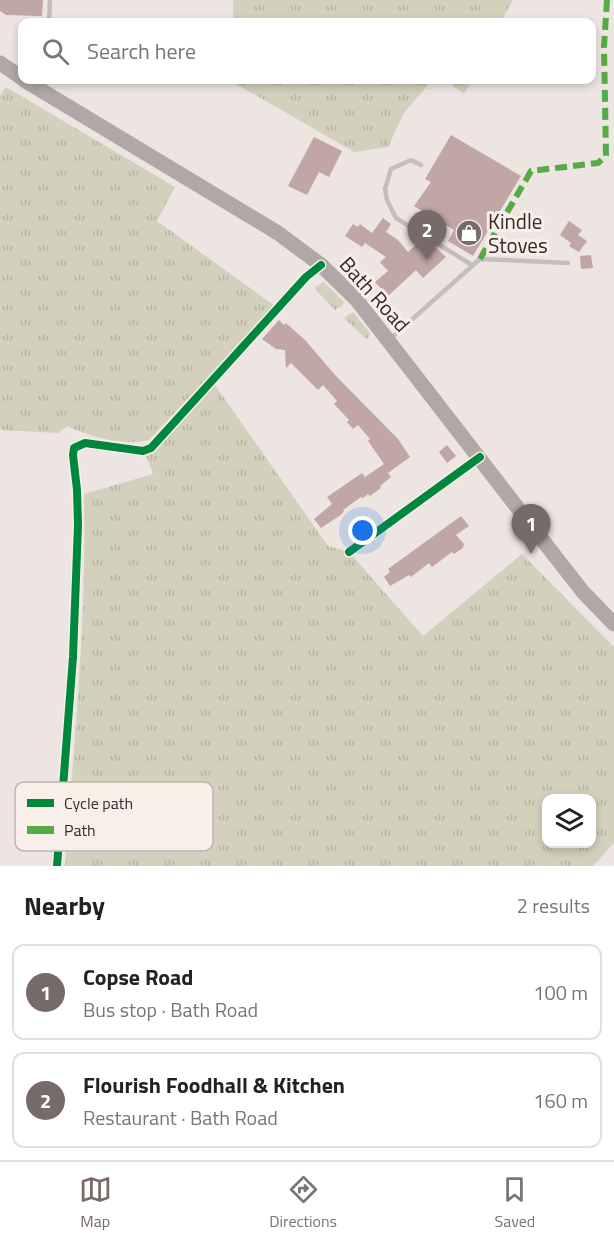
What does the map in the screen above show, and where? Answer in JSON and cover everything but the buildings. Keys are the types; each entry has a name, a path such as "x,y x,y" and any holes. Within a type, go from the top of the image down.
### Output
{"highway":[{"name":"Bath Road","path":"0,63 18,76"},
{"name":"Bath Road","path":"44,86 278,233 321,265 356,299 389,339 583,592 614,624"}],"street":[{"path":"349,552 480,457"}],"lane":[{"path":"49,18 50,0"},
{"path":"421,165 411,160 391,169 385,189 392,211 396,218 412,229 472,265"},
{"path":"389,339 480,259 568,263"}],"green space":[{"path":"233,0 513,0 503,18 233,18"},
{"path":"236,84 429,84 404,113 388,147 354,152"},
{"path":"451,84 470,84 464,94"},
{"path":"6,87 175,187 157,221 275,306 149,440 118,441 86,434 67,426 58,433 0,430 0,96"},
{"path":"324,282 344,302 335,310 316,290 315,287"},
{"path":"353,312 370,333 368,338 366,339 344,318"},
{"path":"215,385 328,546 349,552 423,636 522,554 614,647 614,843 593,866 65,866 66,851 213,851 213,782 72,782 82,634 84,494 153,474 146,456 155,451"}],"marked path":[{"path":"480,259 531,171 598,163 606,156 604,47 607,0"}],"cycle path":[{"path":"63,782 73,657 78,525 74,448 85,443 143,451 151,448 306,277 321,265"},
{"path":"349,552 480,457"},
{"path":"57,866 58,851"}],"place":[{"name":"Kindle Stoves","path":"469,233"},
{"name":"Flourish Foodhall & Kitchen","path":"427,260"},
{"name":"Copse Road","path":"531,554"}]}
